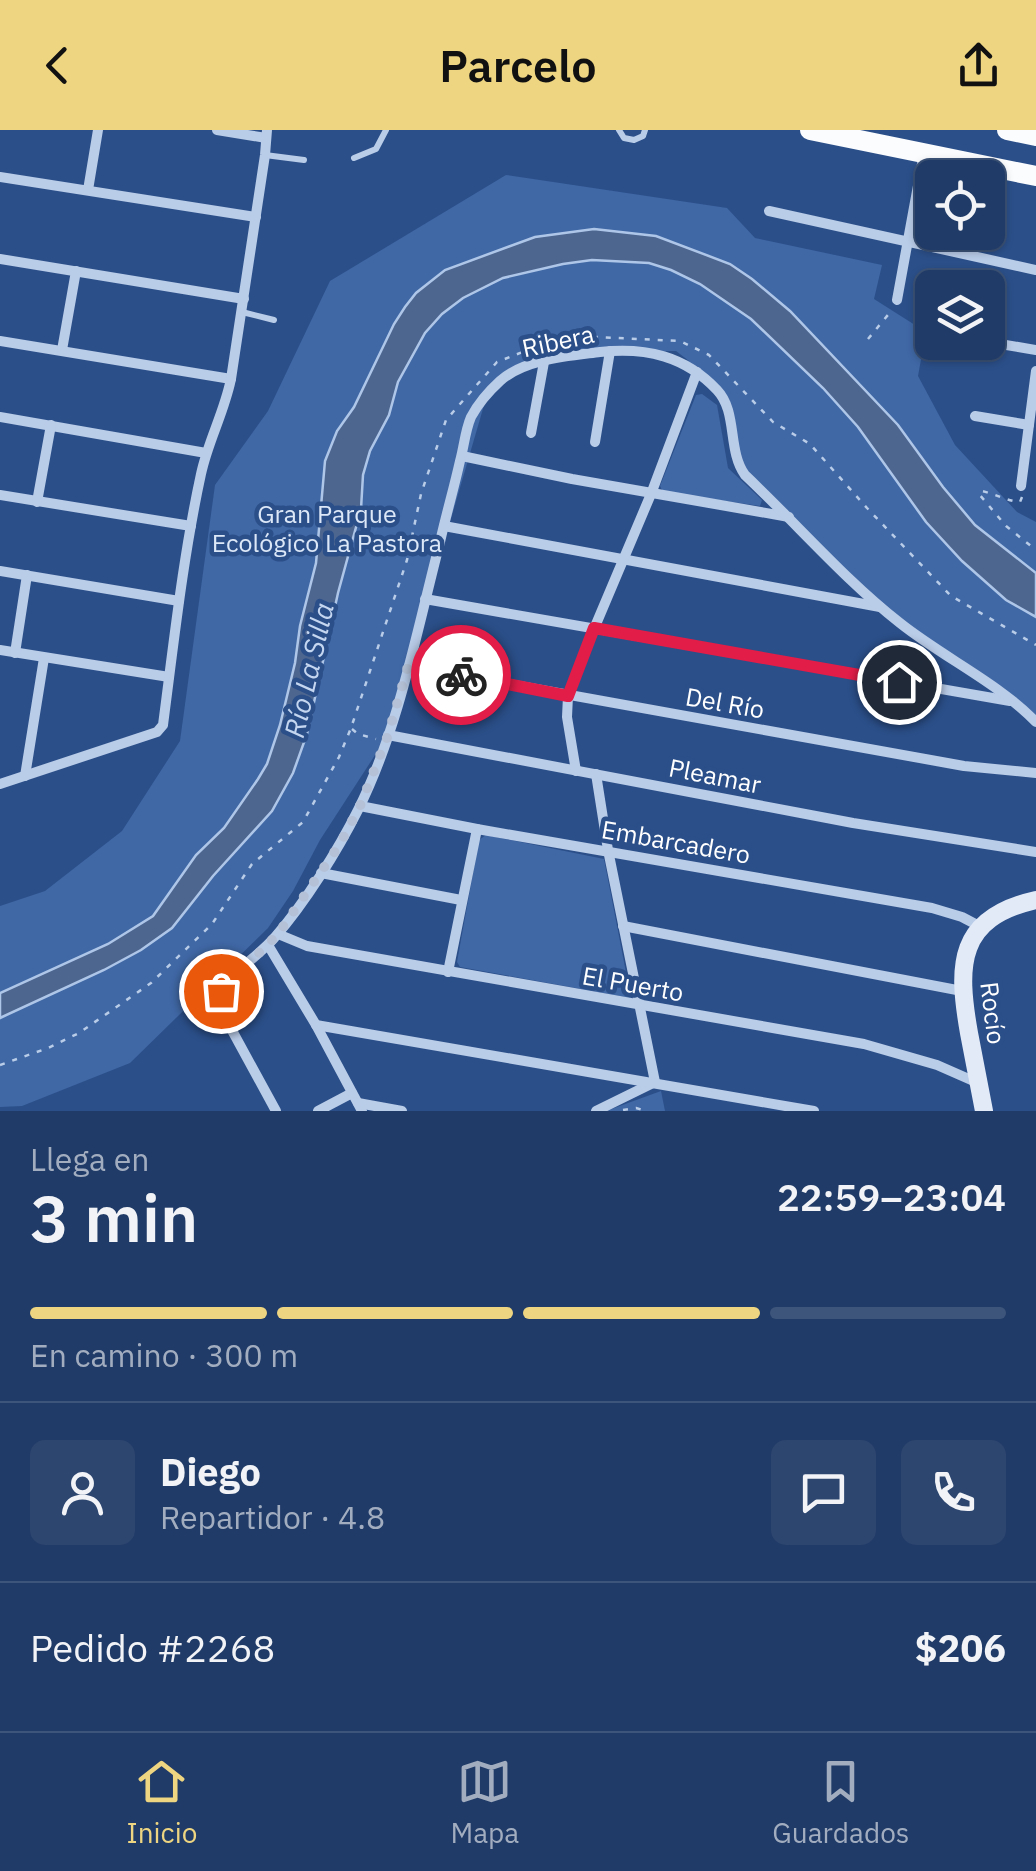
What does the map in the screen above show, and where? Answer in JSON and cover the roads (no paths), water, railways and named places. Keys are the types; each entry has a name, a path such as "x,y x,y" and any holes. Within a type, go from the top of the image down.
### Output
{"main road":[{"path":"810,130 1036,176"},
{"path":"1007,130 1036,136"}],"street":[{"path":"88,190 98,130"},
{"path":"0,784 156,732 163,725 191,526 206,453 224,408 230,379 265,155 266,134 217,130"},
{"path":"897,300 924,153"},
{"path":"0,177 256,218"},
{"path":"769,211 1036,270"},
{"path":"0,259 244,299"},
{"path":"62,350 76,271"},
{"path":"0,341 230,379"},
{"path":"1005,345 1036,350"},
{"name":"Ribera","path":"276,1111 218,1001 223,988 278,934 340,844 360,806 387,738 408,666 471,418 508,375 544,362 632,350 663,354 697,372 726,404 740,468 880,607 1014,702 1036,722"},
{"path":"596,442 610,351"},
{"path":"531,434 544,362"},
{"path":"1021,486 1036,371"},
{"path":"576,771 567,717 568,696 697,372"},
{"path":"974,416 1029,424"},
{"path":"0,417 206,453"},
{"path":"37,502 51,425"},
{"path":"462,456 789,517"},
{"path":"0,495 191,526"},
{"path":"444,526 880,607"},
{"path":"0,571 179,602"},
{"path":"15,653 27,575"},
{"path":"425,599 1014,702"},
{"path":"0,650 169,677"},
{"path":"25,776 44,658"},
{"name":"Del Río","path":"408,666 964,766 1036,773"},
{"name":"Pleamar","path":"387,738 1036,852"},
{"path":"596,774 655,1082"},
{"name":"Embarcadero","path":"360,806 932,908 962,916 982,927"},
{"path":"448,972 477,829"},
{"path":"321,872 461,900"},
{"path":"982,927 1016,904 1036,900"},
{"path":"623,926 962,991"},
{"name":"Rocío","path":"982,927 965,959 962,991 984,1111"},
{"name":"El Puerto","path":"278,934 298,944 864,1044 936,1066 978,1084"},
{"path":"268,945 357,1102"},
{"path":"316,1026 814,1111"},
{"path":"596,1111 655,1082"},
{"path":"318,1111 357,1102 402,1111"}],"lane":[{"path":"354,158 376,148 386,130"},
{"path":"619,130 624,138 634,140 645,130"},
{"path":"265,155 304,160"},
{"path":"242,312 274,320"}],"water":[{"name":"Río La Silla","path":"594,229 656,236 730,264 790,311 898,425 975,525 1036,573 1036,617 1006,600 962,561 926,522 858,427 823,388 751,319 700,284 649,263 592,260 503,278 463,298 442,314 425,333 398,382 389,415 370,451 363,475 361,509 307,734 293,773 272,811 172,928 104,970 0,1018 0,993 108,944 153,916 196,855 224,828 267,764 280,725 316,563 325,461 337,431 354,407 405,307 445,270 535,237"}],"park label":[{"name":"Gran Parque Ecológico La Pastora","path":"327,528"}]}
